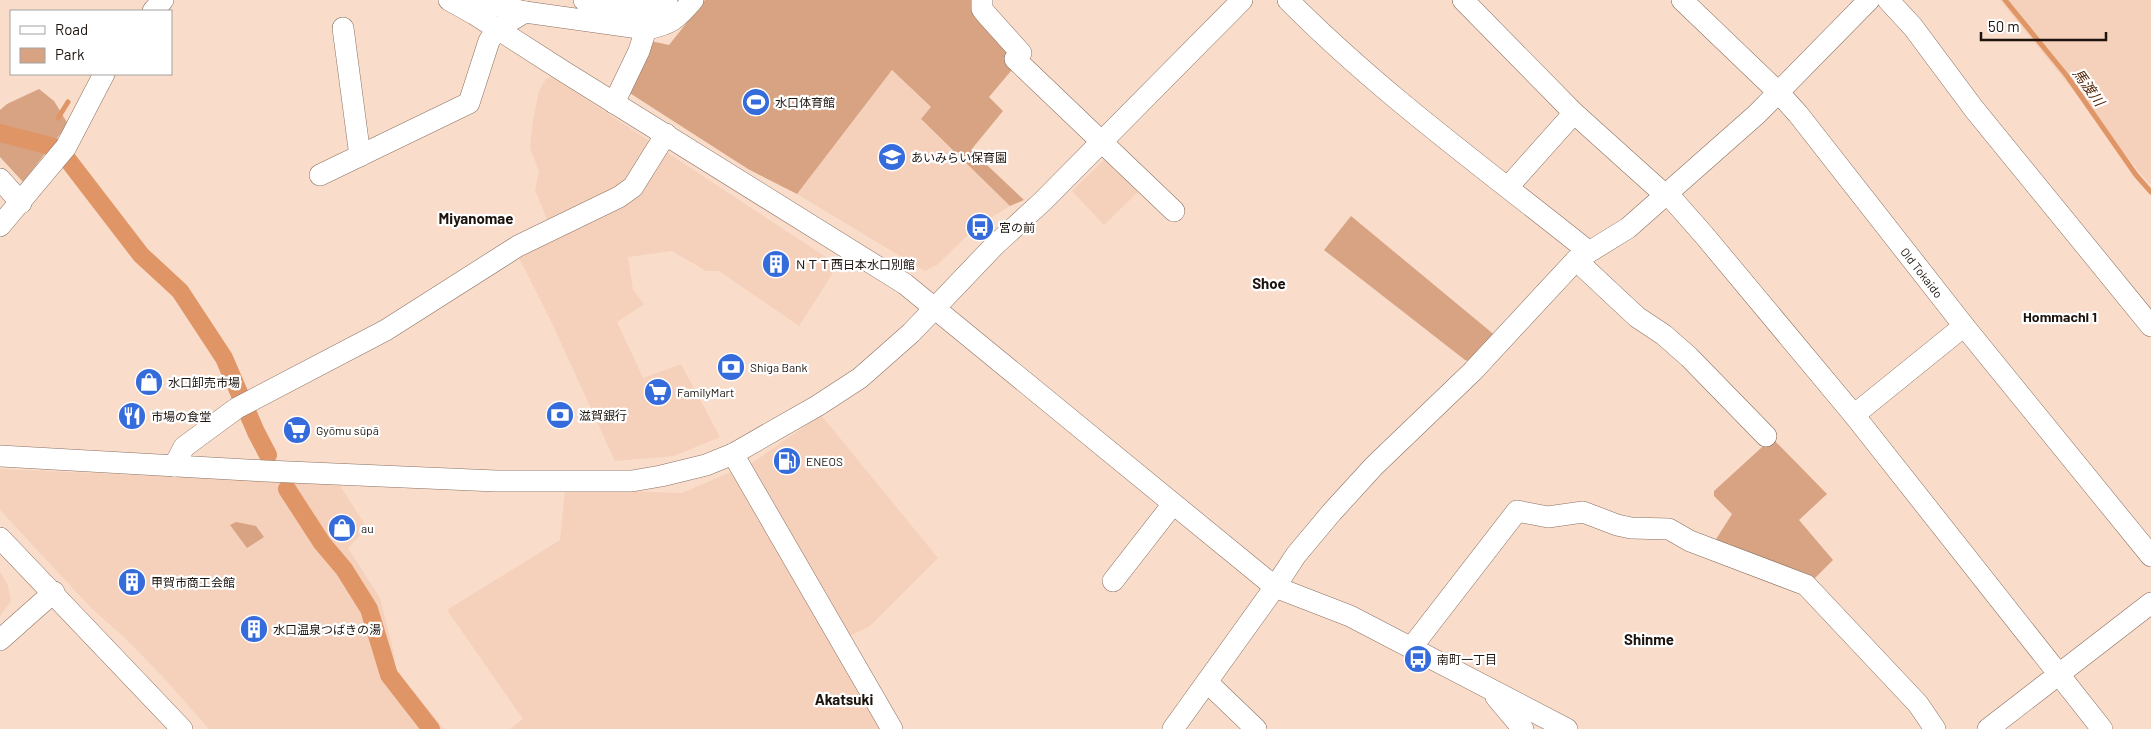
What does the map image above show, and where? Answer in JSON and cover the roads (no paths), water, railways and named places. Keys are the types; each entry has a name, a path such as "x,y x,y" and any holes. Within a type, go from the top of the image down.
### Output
{"street":[{"path":"154,10 162,0"},
{"path":"449,0 497,28 905,284 1275,588 1350,616 1567,729"},
{"path":"475,0 525,12 646,29 665,26 681,15 693,0"},
{"path":"584,0 626,9 648,10 667,0"},
{"path":"982,0 982,9 1021,53 1015,59 1174,211"},
{"path":"0,456 486,481 600,482 632,480 661,476 706,465 733,454 817,406 860,378 911,333 995,246 1043,201 1242,0"},
{"path":"1288,0 1320,32 1374,80 1508,187 1582,256 1637,317 1664,335 1689,357 1766,436"},
{"path":"1464,0 1574,113 1665,193 1728,263 1854,415 2102,729"},
{"name":"Old Tokaido","path":"1682,0 1798,114 1964,326 2151,556"},
{"path":"1173,729 1275,588 1296,555 1356,486 1473,371 1582,256 1628,228 1778,93 1869,0"},
{"path":"1888,0 1913,27 1974,109 2151,326"},
{"path":"320,175 469,103 489,41 497,28 525,12"},
{"path":"343,28 360,156"},
{"path":"614,103 639,51 646,29"},
{"path":"0,226 63,152 103,75"},
{"path":"1508,187 1574,113"},
{"path":"174,466 184,447 245,404 386,330 518,246 619,197 633,187 666,134"},
{"path":"0,179 21,203"},
{"path":"1854,415 1964,326"},
{"path":"733,454 892,729"},
{"path":"1113,581 1173,504"},
{"path":"1411,648 1517,511 1548,517 1583,512 1616,525 1631,528 1669,529 1707,547 1806,585 1918,704 1935,729"},
{"path":"0,538 54,592 182,729"},
{"path":"0,640 54,592"},
{"path":"1988,729 2151,603"},
{"path":"1207,682 1256,729"},
{"path":"1489,689 1523,729"}],"waterway":[{"name":"馬渡川","path":"2005,0 2067,76 2136,175 2151,192"},
{"path":"58,118 68,102"},
{"path":"0,133 54,147 68,160 141,255 180,291 224,358 268,455"},
{"path":"38,142 41,139"},
{"path":"287,489 322,543 344,569 369,609 389,675 431,729"}],"place":[{"name":"水口体育館","path":"756,102"},
{"name":"あいみらい保育園","path":"892,157"},
{"name":"宮の前","path":"980,227"},
{"name":"ＮＴＴ西日本水口別館","path":"776,264"},
{"name":"Shiga Bank","path":"731,367"},
{"name":"水口卸売市場","path":"149,382"},
{"name":"FamilyMart","path":"658,392"},
{"name":"滋賀銀行","path":"560,415"},
{"name":"市場の食堂","path":"132,416"},
{"name":"Gyōmu sūpā","path":"297,430"},
{"name":"ENEOS","path":"787,461"},
{"name":"au","path":"342,528"},
{"name":"甲賀市商工会館","path":"132,582"},
{"name":"水口温泉つばきの湯","path":"254,629"},
{"name":"南町一丁目","path":"1418,659"}],"district":[{"name":"Miyanomae","path":"476,218"},
{"name":"Shoe","path":"1269,283"},
{"name":"Hommachi 1","path":"2060,316"},
{"name":"Shinme","path":"1649,639"},
{"name":"Akatsuki","path":"844,699"}]}
